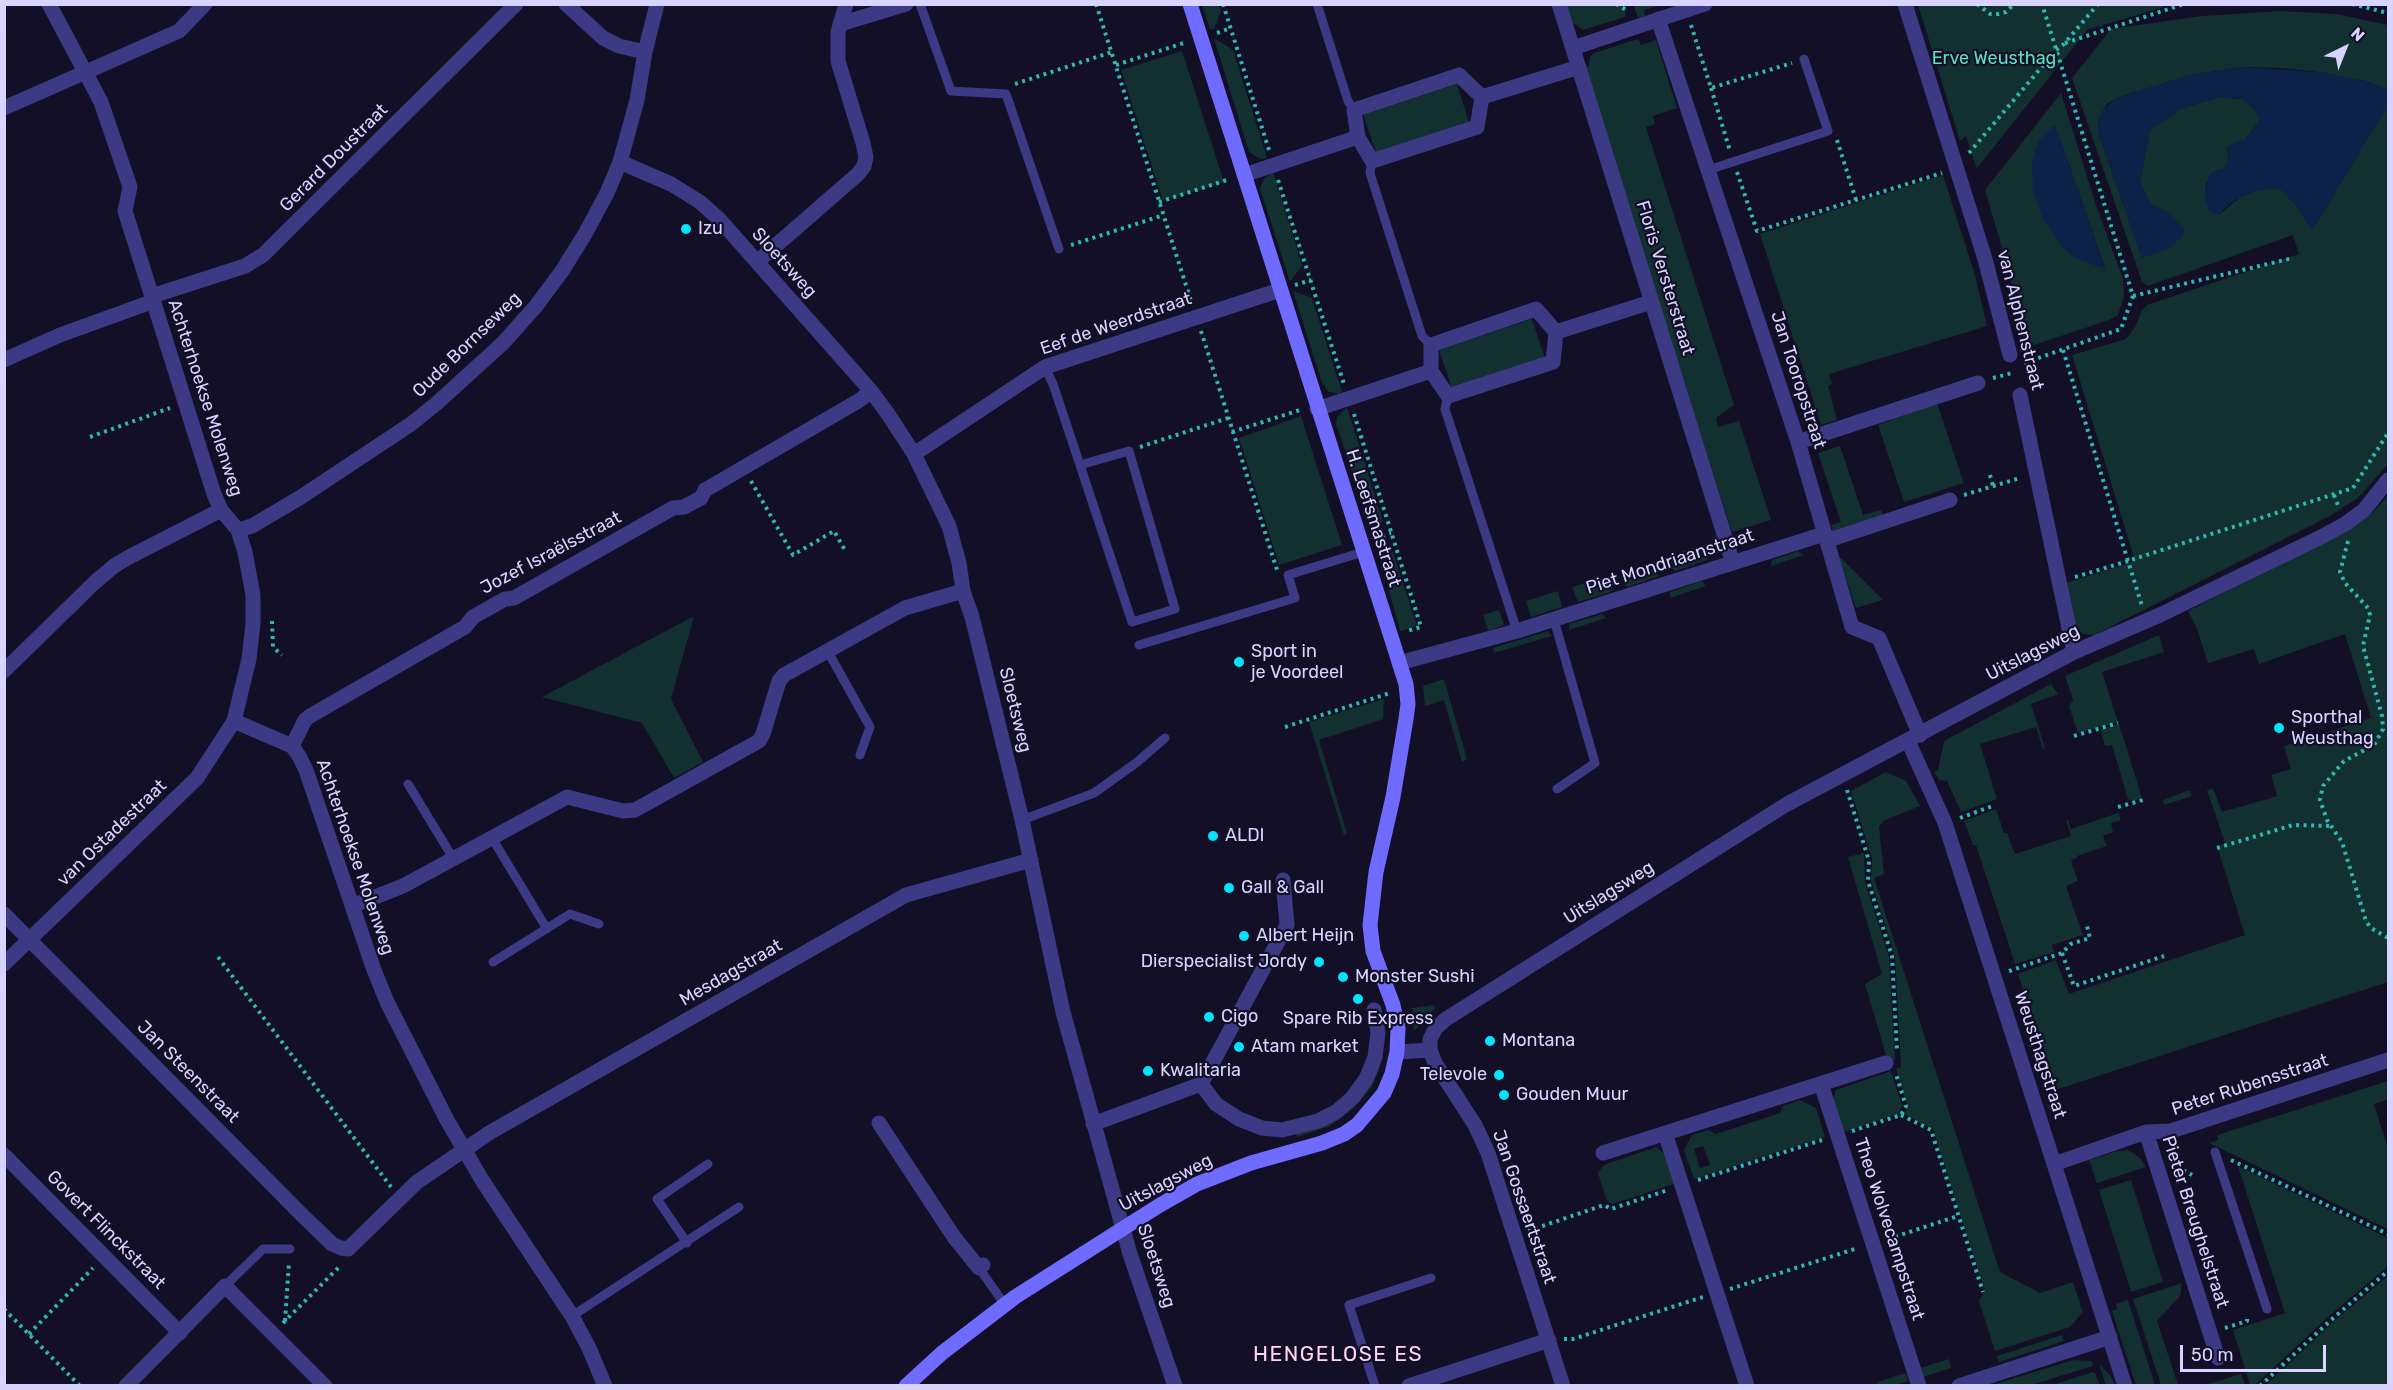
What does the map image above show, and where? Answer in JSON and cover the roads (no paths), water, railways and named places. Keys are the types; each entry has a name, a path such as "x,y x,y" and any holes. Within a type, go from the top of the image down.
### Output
{"street":[{"name":"Achterhoekse Molenweg","path":"49,4 101,102 130,187 125,211 214,494 221,510 238,530 253,595 253,614 249,659 234,721 292,746 306,770 387,1002 463,1149 572,1316 605,1386"},
{"path":"4,108 179,31 205,4"},
{"name":"Gerard Doustraat","path":"4,360 60,334 245,266 263,255 516,4"},
{"path":"566,4 603,38 619,46 645,52"},
{"name":"Oude Bornseweg","path":"238,530 252,526 301,497 411,424 502,343 536,306 562,271 596,213 620,162 637,100 645,52 657,4"},
{"path":"757,262 858,174 864,166 866,157 863,143 837,62 840,24 846,4"},
{"path":"840,24 906,4"},
{"name":"H. Leefsmastraat","path":"1190,4 1406,684 1408,704 1406,719 1393,797 1376,872 1370,926 1373,951 1393,1005 1398,1028 1397,1052"},
{"name":"Floris Versterstraat","path":"1559,4 1733,563"},
{"path":"1573,48 1705,4"},
{"name":"van Alphenstraat","path":"1905,4 2016,359"},
{"name":"Jan Tooropstraat","path":"1658,20 1798,442 1852,627 1879,638 1914,738"},
{"path":"1482,97 1579,67"},
{"path":"1459,75 1482,97 1477,127 1372,161 1358,137 1354,110 1459,75"},
{"path":"1244,175 1358,137"},
{"name":"Sloetsweg","path":"620,162 671,184 700,202 757,262 871,391 914,454 950,526 963,591 972,617 1022,820 1063,1012 1123,1228 1175,1386"},
{"name":"Eef de Weerdstraat","path":"914,454 1045,367 1280,290"},
{"path":"1556,332 1651,302"},
{"path":"1536,309 1556,332 1553,362 1448,396 1431,371 1431,345 1536,309"},
{"path":"1317,407 1349,399 1431,371"},
{"path":"1798,442 1978,383"},
{"name":"Jozef Israëlsstraat","path":"292,746 305,720 465,627 473,618 505,599 514,598 674,508 684,507 701,498 705,490 860,400 871,391"},
{"name":"van Alphenstraat","path":"2020,395 2074,652"},
{"name":"Uitslagsweg","path":"1430,1050 1430,1039 1436,1028 1446,1020 1787,804 2074,652 2147,621 2345,524 2364,510 2388,480"},
{"name":"Piet Mondriaanstraat","path":"1400,663 1554,620 1824,534 1832,539 1950,500"},
{"path":"4,671 114,566 221,510"},
{"path":"352,906 403,886 567,797 623,811 635,810 759,741 779,681 784,675 905,608 963,591"},
{"name":"van Ostadestraat","path":"4,964 197,778 234,721"},
{"name":"Weusthagstraat","path":"1914,738 1946,823 2126,1386"},
{"name":"Mesdagstraat","path":"348,1249 417,1182 463,1149 906,895 1031,860"},
{"path":"1196,1099 1201,1084 1287,925 1283,880"},
{"name":"Jan Steenstraat","path":"4,914 301,1214 332,1244 348,1249"},
{"path":"1201,1084 1216,1104 1239,1119 1262,1128 1282,1130 1318,1121 1336,1112 1353,1097 1366,1079 1375,1057 1377,1041 1374,1010"},
{"path":"1397,1052 1430,1050"},
{"name":"Jan Gossaertstraat","path":"1430,1050 1435,1063 1475,1125 1488,1153 1563,1386"},
{"name":"Uitslagsweg","path":"906,1386 942,1353 1005,1305 1123,1228 1197,1184 1251,1163 1322,1143 1344,1134 1357,1125 1384,1093 1392,1074 1397,1052"},
{"name":"Peter Rubensstraat","path":"2054,1164 2146,1132 2171,1131 2388,1060"},
{"path":"1603,1153 1821,1084 1890,1065"},
{"path":"1093,1124 1201,1084"},
{"name":"Theo Wolvecampstraat","path":"1821,1084 1919,1386"},
{"path":"879,1123 951,1231 981,1267"},
{"name":"Pieter Breughelstraat","path":"2146,1132 2218,1358"},
{"path":"1665,1133 1747,1386"},
{"name":"Govert Flinckstraat","path":"4,1155 180,1333"},
{"path":"126,1386 225,1286 325,1386"},
{"path":"1959,1386 2110,1337"},
{"path":"1409,1386 1549,1340"}],"lane":[{"path":"920,4 951,91 1006,94 1059,249"},
{"path":"1317,4 1348,101 1354,110"},
{"path":"1708,170 1828,131 1804,59"},
{"path":"1372,161 1370,173 1422,336 1431,345"},
{"path":"1045,367 1053,384 1132,622 1175,609 1129,451 1080,465"},
{"path":"1448,396 1445,409 1516,631"},
{"path":"1138,645 1295,598 1288,574 1363,552"},
{"path":"1554,620 1595,763 1557,789"},
{"path":"826,650 870,727 860,755"},
{"path":"1022,820 1094,793 1136,763 1165,738"},
{"path":"408,784 453,858"},
{"path":"492,838 547,929"},
{"path":"493,962 570,914 599,924"},
{"path":"2215,1152 2267,1309"},
{"path":"687,1243 657,1199 708,1164"},
{"path":"572,1316 739,1207"},
{"path":"225,1286 263,1249 290,1249"},
{"path":"981,1267 1005,1305"},
{"path":"1375,1386 1349,1305 1431,1278"}],"water":[{"path":"2243,67 2318,72 2365,81 2388,90 2388,108 2312,231 2296,205 2282,190 2272,188 2240,197 2219,215 2212,213 2205,204 2209,176 2214,171 2223,169 2229,162 2227,148 2236,142 2245,140 2260,120 2257,112 2243,99 2218,97 2180,109 2150,130 2140,182 2150,204 2168,212 2185,229 2182,236 2169,249 2142,258 2099,134 2098,120 2102,111 2116,98 2191,75"},
{"path":"2055,125 2105,269 2075,258 2061,245 2043,219 2033,191 2032,162 2039,140"}],"place":[{"name":"Izu","path":"686,229"},
{"name":"Sport in je Voordeel","path":"1239,662"},
{"name":"Sporthal Weusthag","path":"2279,728"},
{"name":"ALDI","path":"1213,836"},
{"name":"Gall & Gall","path":"1229,888"},
{"name":"Albert Heijn","path":"1244,936"},
{"name":"Dierspecialist Jordy","path":"1319,962"},
{"name":"Monster Sushi","path":"1343,977"},
{"name":"Spare Rib Express","path":"1358,999"},
{"name":"Cigo","path":"1209,1017"},
{"name":"Montana","path":"1490,1041"},
{"name":"Atam market","path":"1239,1047"},
{"name":"Kwalitaria","path":"1148,1071"},
{"name":"Televole","path":"1499,1075"},
{"name":"Gouden Muur","path":"1504,1095"}],"district":[{"name":"HENGELOSE ES","path":"1338,1355"}],"park label":[{"name":"Erve Weusthag","path":"1994,59"}]}
